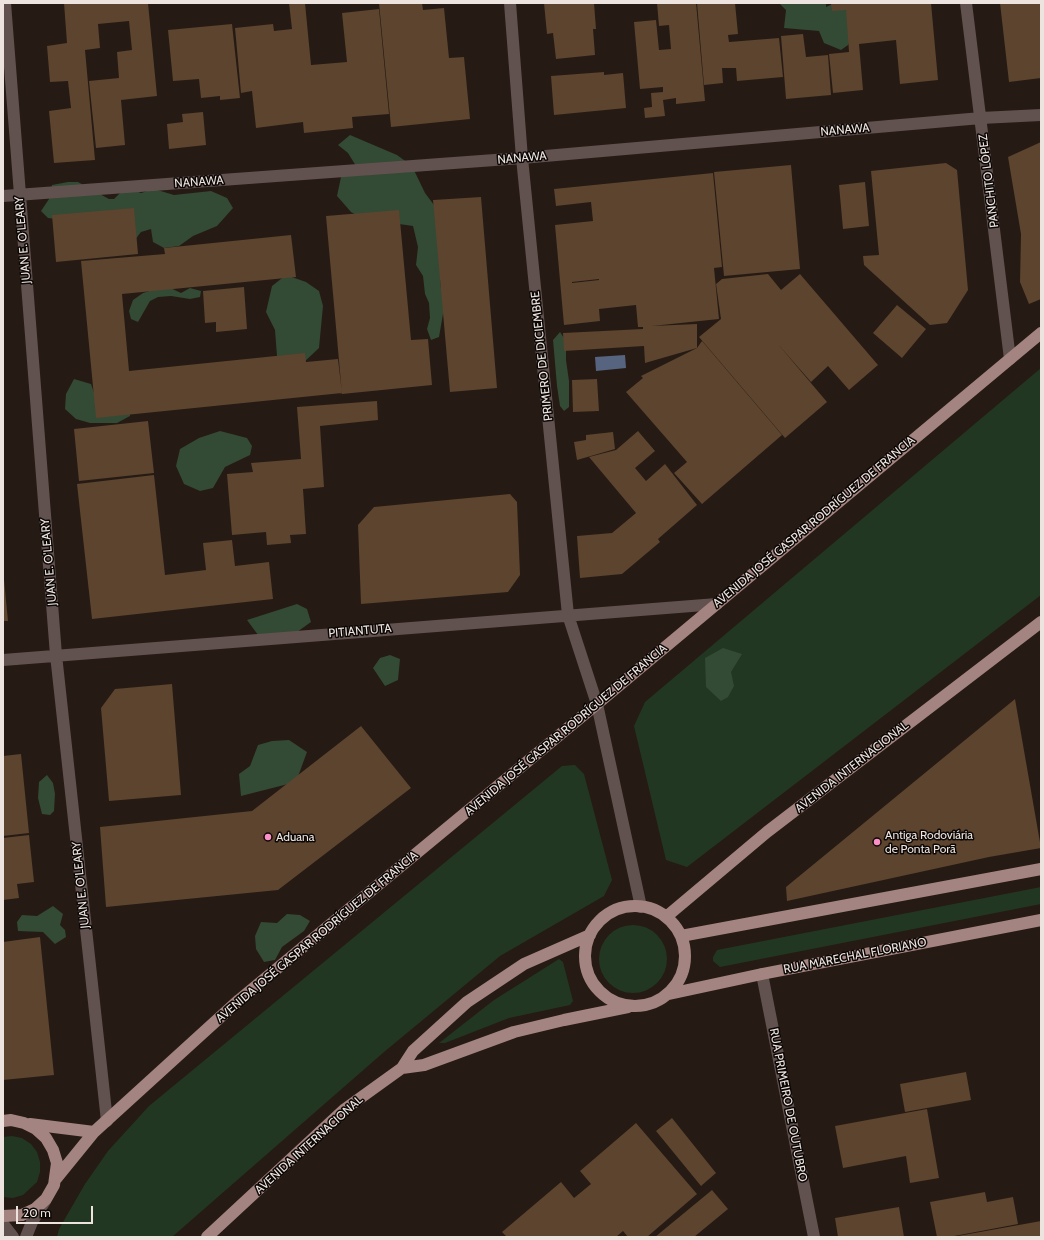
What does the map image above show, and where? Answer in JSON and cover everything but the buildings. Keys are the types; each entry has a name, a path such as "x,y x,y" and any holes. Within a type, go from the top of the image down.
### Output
{"main road":[{"name":"AVENIDA JOSÉ GASPAR RODRÍGUEZ DE FRANCIA","path":"55,1180 94,1132 239,1000 597,704 1041,333"},
{"name":"AVENIDA INTERNACIONAL","path":"666,917 767,832 1041,622"},
{"path":"681,936 1041,869"},
{"path":"402,1068 424,1064 514,1032 564,1020 631,1007 640,1007 655,1002 669,994 678,981 684,967 685,951 681,936 666,917 656,910 641,906 626,907 611,913 598,922 590,935 585,951 586,967 591,982 602,994 615,1003 631,1007"},
{"name":"RUA MARECHAL FLORIANO","path":"669,994 762,974 1041,920"},
{"name":"AVENIDA INTERNACIONAL","path":"206,1237 345,1110 402,1068 413,1051 467,1002 524,964 590,935"},
{"path":"3,1121 11,1120 94,1132"},
{"path":"3,1216 22,1215 36,1208 46,1199 55,1180 57,1163 53,1150 46,1138 36,1129 24,1123"}],"street":[{"name":"JUAN E. O'LEARY","path":"5,3 56,655 107,1121"},
{"name":"PRIMERO DE DICIEMBRE","path":"510,3 522,158 568,615 597,704 641,906"},
{"name":"PANCHITO LÓPEZ","path":"966,3 1010,359"},
{"name":"NANAWA","path":"3,196 522,158 981,118 1041,115"},
{"name":"PITIANTUTA","path":"3,660 717,604"},
{"name":"RUA PRIMEIRO DE OUTUBRO","path":"762,974 814,1237"},
{"path":"26,1237 32,1222 46,1199"},
{"path":"3,1224 13,1237"}],"green space":[{"path":"779,3 826,3 826,7 835,3 850,3 855,32 848,45 841,50 824,43 819,31 784,28 786,10"},
{"path":"350,135 397,155 412,166 425,193 434,205 446,263 440,277 441,289 444,293 443,314 439,337 431,340 427,329 430,318 429,303 425,294 423,276 416,265 418,247 413,226 364,219 351,212 337,196 341,177 356,166 348,153 338,145"},
{"path":"78,182 109,199 114,199 126,187 141,193 154,189 174,195 211,191 227,198 233,208 217,226 193,236 179,246 164,248 153,242 151,229 141,232 134,241 64,220 48,218 41,211 49,199 52,185"},
{"path":"286,275 306,282 319,291 323,306 319,348 302,364 290,365 277,356 275,330 266,312 272,286"},
{"path":"166,286 181,293 190,288 201,291 200,297 190,299 171,296 158,297 150,301 138,322 131,319 129,311 133,300 143,293"},
{"path":"560,332 566,341 566,360 569,381 569,407 564,411 560,406 553,340"},
{"path":"1041,368 1041,595 687,867 666,860 634,726 645,702"},
{"path":"74,379 91,384 97,401 130,407 130,416 117,423 90,423 76,419 65,409 66,394"},
{"path":"220,431 247,438 252,446 250,455 225,467 213,488 200,491 184,484 176,466 180,449 199,438"},
{"path":"297,604 307,609 311,622 290,637 261,639 247,620"},
{"path":"723,648 742,654 731,672 734,686 728,697 721,701 706,687 705,658"},
{"path":"390,655 400,659 398,680 385,686 373,668 380,658"},
{"path":"289,740 307,752 296,782 241,796 239,774 250,766 258,745 272,741"},
{"path":"575,765 584,774 612,880 604,896 500,956 384,1052 172,1237 57,1237 59,1229 85,1184 108,1151 149,1106 562,766"},
{"path":"47,775 53,783 55,794 54,811 50,815 42,814 38,798 39,782"},
{"path":"1041,887 1041,904 720,967 713,961 713,957 717,950"},
{"path":"53,906 63,914 60,925 65,930 66,937 55,944 43,932 18,931 17,922 22,915 37,916"},
{"path":"287,914 300,915 310,921 304,931 282,947 275,960 264,962 256,949 255,936 261,922 277,923"},
{"path":"633,925 646,928 657,935 664,946 667,959 664,972 657,983 646,990 633,993 620,990 609,983 602,972 599,959 602,946 609,935 620,928"},
{"path":"559,959 563,962 573,1001 570,1005 509,1018 445,1043 439,1043 494,1000"},
{"path":"12,1136 22,1138 31,1144 37,1152 40,1162 40,1172 37,1182 23,1195 13,1198 3,1197 3,1137"}],"water":[{"path":"625,355 626,368 596,371 595,357"}],"place":[{"name":"Aduana","path":"268,837"},
{"name":"Antiga Rodoviária de Ponta Porã","path":"877,842"}]}
